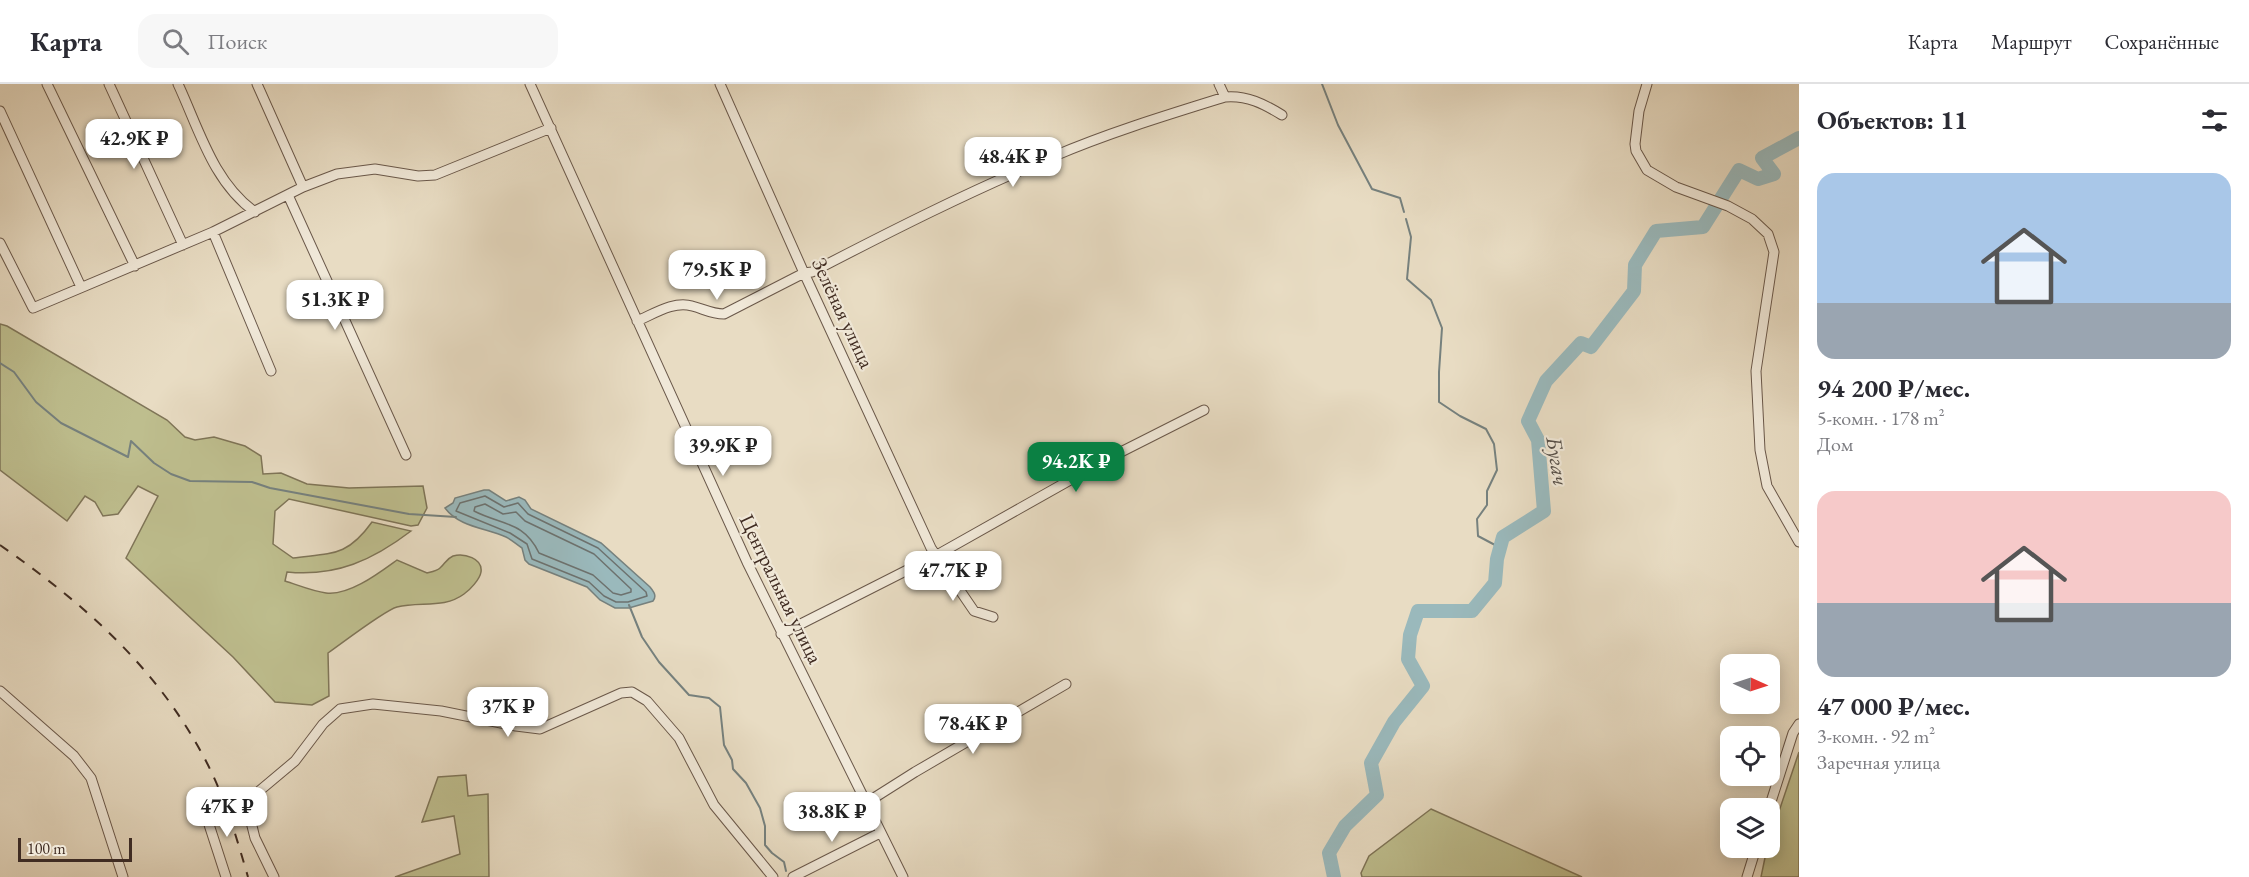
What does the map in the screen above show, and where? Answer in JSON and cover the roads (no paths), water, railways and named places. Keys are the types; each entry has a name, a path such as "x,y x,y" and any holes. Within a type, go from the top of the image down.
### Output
{"street":[{"path":"47,84 135,266"},
{"path":"109,84 183,245"},
{"path":"178,84 218,173 232,193 255,212"},
{"path":"257,84 303,187"},
{"name":"Центральная улица","path":"530,84 636,321 781,634 903,877"},
{"name":"Зелёная улица","path":"720,84 931,548 974,611 993,617"},
{"path":"1219,84 1225,97"},
{"path":"1647,84 1639,111 1636,137 1636,151 1641,160 1653,175 1752,219 1768,234 1774,252 1756,371 1760,450 1767,486 1799,542"},
{"path":"636,321 676,305 690,305 712,314 724,314 915,219 1052,156 1136,125 1225,97 1246,98 1264,104 1282,115"},
{"path":"0,111 81,287"},
{"path":"0,243 33,308 213,232 303,187 337,174 375,169 418,176 435,175 551,128"},
{"path":"288,195 406,455"},
{"path":"213,232 271,371"},
{"path":"781,634 937,555 1111,457 1204,410"},
{"path":"866,803 1066,684"},
{"path":"0,691 84,767 91,778 123,877"},
{"path":"274,877 255,838 246,802 295,761 323,724 340,709 373,704 441,711 540,729 627,692 643,697 679,738 714,805 759,857 773,877"},
{"path":"1772,798 1793,733 1799,724"},
{"path":"202,806 226,877"},
{"path":"793,877 880,833"},
{"path":"1747,877 1753,858"}],"water":[{"path":"489,490 506,501 519,497 525,500 531,509 601,543 650,587 655,596 653,601 629,608 615,608 600,600 587,587 529,564 525,560 522,548 508,538 465,523 445,508 453,503 455,498"}],"waterway":[{"path":"1322,84 1338,125 1372,189 1400,198 1404,212"},
{"name":"Бугач","path":"1334,877 1329,853 1345,826 1377,795 1371,763 1394,722 1423,686 1408,659 1410,635 1418,611 1472,611 1495,583 1497,559 1503,537 1544,511 1538,440 1528,421 1546,381 1581,343 1591,347 1634,291 1635,265 1656,231 1703,227 1739,170 1758,179 1774,174 1762,158 1799,138"},
{"path":"1406,219 1411,237 1407,279 1431,300 1442,328 1439,402 1486,429 1494,444 1497,470 1487,491 1487,505 1477,519 1478,536 1495,545 1497,559"},
{"path":"0,363 14,372 36,402 61,423 128,457 131,441 154,463 171,474 190,481 252,482 270,488 409,514 456,517"},
{"path":"629,605 642,637 659,662 689,695 709,698 720,707 724,745 732,760 733,769 746,783 760,808 765,826 765,845 784,862 786,871"}],"railway":[{"path":"0,545 91,616 144,669 167,699 189,730 208,765 231,820 248,877"}]}
